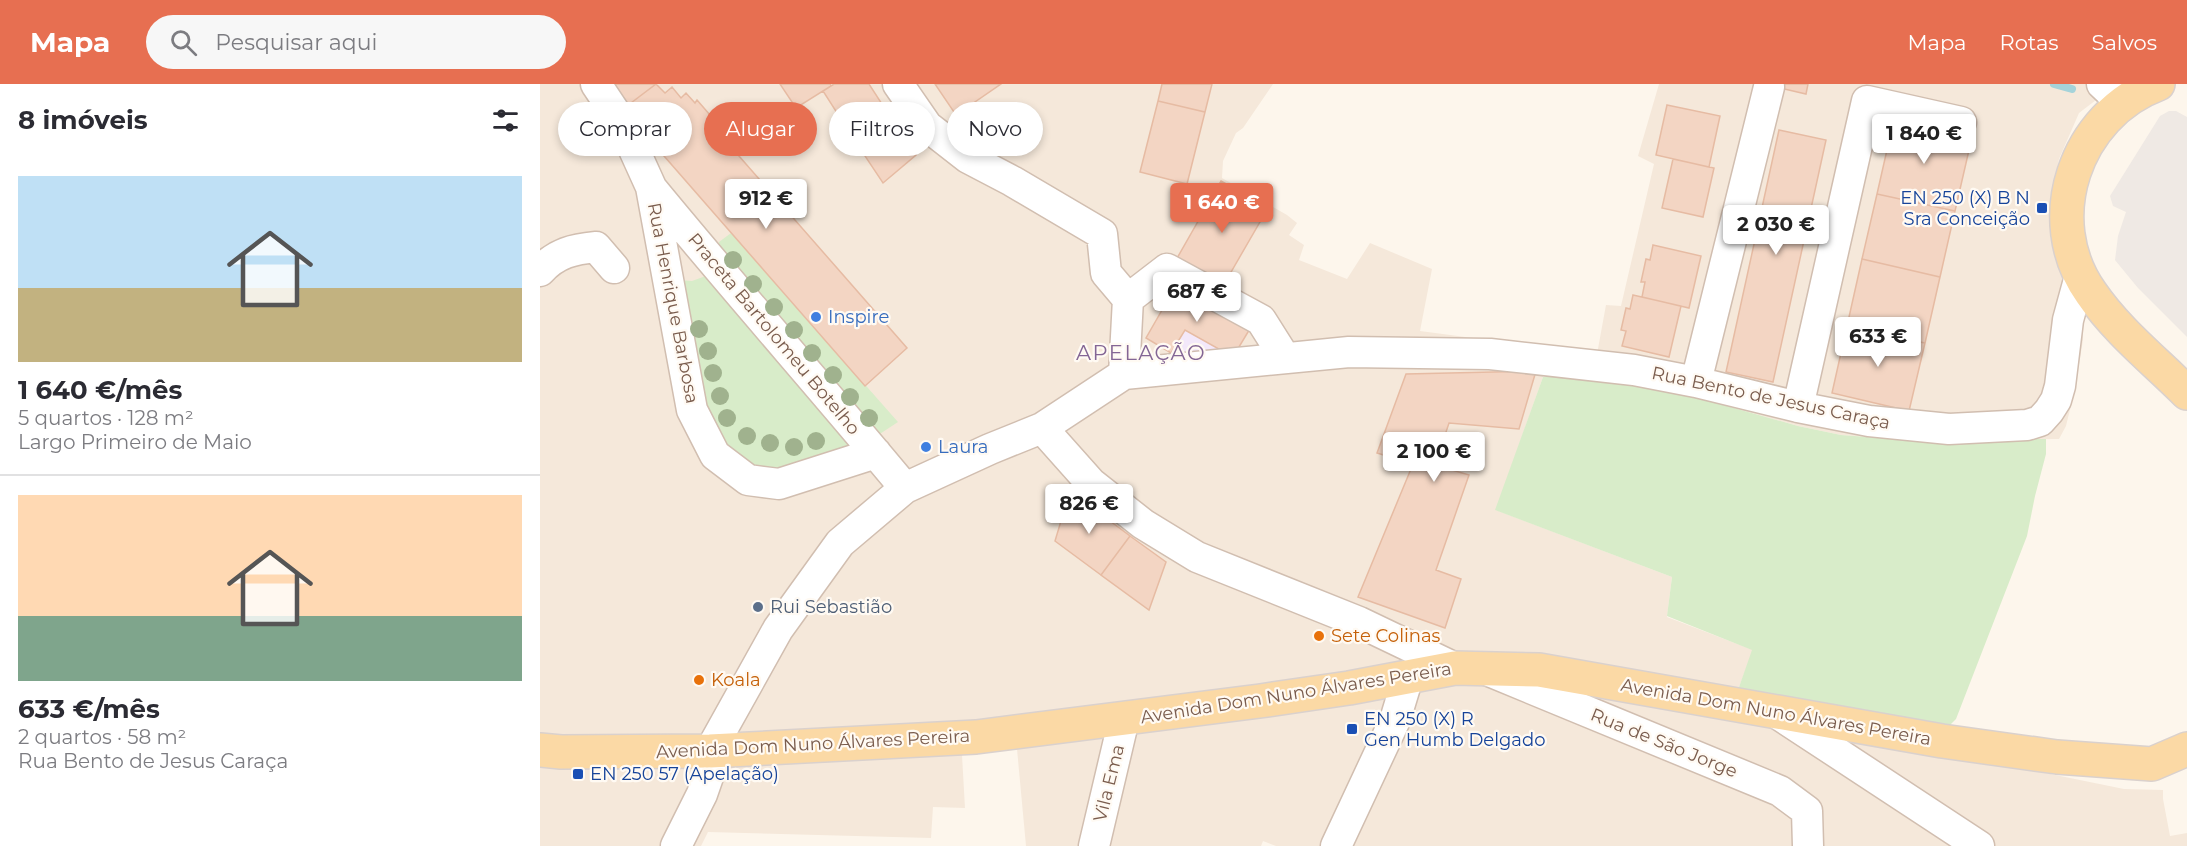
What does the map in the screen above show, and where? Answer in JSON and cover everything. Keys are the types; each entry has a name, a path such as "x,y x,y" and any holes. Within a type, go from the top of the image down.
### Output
{"main road":[{"path":"2153,85 2112,93 2098,127 2085,144 2076,164 2070,183 2068,231 2071,250 2080,276 2109,315 2187,393"},
{"name":"Avenida Dom Nuno Álvares Pereira","path":"540,750 561,752 710,751 976,737 1349,688 1470,668 1539,670 1942,741 2057,757 2152,764 2187,749"}],"street":[{"name":"Rua Henrique Barbosa","path":"596,84 622,123 651,187 692,410 715,455 748,480 779,484 876,453"},
{"path":"676,846 702,794 710,771 710,751 778,629 840,543 905,488 990,448 1042,428 1124,374 1128,299 1106,273 1102,234 968,158 927,126 898,84"},
{"path":"1696,382 1768,87"},
{"path":"1798,407 1867,101 1961,122"},
{"name":"Praceta Bartolomeu Botelho","path":"651,187 714,266 876,453"},
{"path":"540,271 571,249 596,247 614,268"},
{"path":"1128,299 1167,269 1261,320 1285,358"},
{"name":"Rua Bento de Jesus Caraça","path":"1124,374 1348,352 1490,354 1634,370 1869,421 1949,429 2027,424 2040,421 2056,400 2060,386 2068,320 2080,276"},
{"path":"1042,428 1091,483 1143,524 1197,557 1470,668"},
{"path":"876,453 905,488"},
{"name":"Rua de São Jorge","path":"1470,668 1780,791 1807,811 1808,846"},
{"path":"1336,846 1395,720 1408,677"},
{"path":"1772,711 1979,846"},
{"name":"Vila Ema","path":"1094,846 1124,719"},
{"path":"653,846 690,817"}],"shaded area":[{"path":"540,84 1273,84 1243,128 1236,133 1223,161 1222,178 1297,223 1289,235 1304,245 1299,260 1347,279 1370,243 1432,269 1420,331 1549,348 1543,377 1496,510 1672,577 1667,617 1753,650 1738,690 1948,753 2124,789 2163,790 2170,836 2187,833 2187,846 1276,846 1263,841 1261,846 1026,846 1017,749 962,755 965,808 933,807 931,838 708,832 701,846 540,846"},
{"path":"1659,84 2117,84 2079,113 2059,159 2050,200 2050,236 2057,263 2082,307 2083,340 2075,389 2066,426 2059,439 1908,440 1841,435 1798,426 1695,397 1597,354 1606,305 1621,306 1654,164 1638,156"},
{"path":"2169,111 2176,111 2187,117 2187,337 2138,288 2115,260 2118,236 2126,212 2113,206 2110,196 2160,116"},
{"path":"1203,299 1251,327 1232,360 1181,359 1171,353"}],"green space":[{"path":"731,233 898,422 857,449 775,476 742,467 703,422 679,280 692,281 703,277 713,269 719,242"},
{"path":"1543,377 1595,377 1695,397 1798,426 1841,435 1908,440 2046,439 2046,454 2027,536 1956,719 1948,727 1738,690 1752,650 1667,616 1672,577 1495,510"}],"building":[{"path":"608,84 656,84 632,102 619,102"},
{"path":"656,84 665,93 672,87 681,98 686,93 695,103 697,100 704,108 704,156 739,156 907,348 865,386 664,156 692,156 692,102 632,102"},
{"path":"780,84 830,84 831,86 806,102 792,102"},
{"path":"834,84 869,84 881,102 830,102 823,91"},
{"path":"935,84 1001,84 975,102 947,102"},
{"path":"1162,84 1212,84 1205,112 1158,101"},
{"path":"1763,84 1808,84 1806,94"},
{"path":"1158,101 1205,112 1187,184 1140,172"},
{"path":"1667,105 1720,116 1709,167 1656,155"},
{"path":"1894,119 1972,137 1955,211 1877,194"},
{"path":"1779,130 1826,140 1773,382 1726,372"},
{"path":"865,156 915,156 883,183"},
{"path":"1673,159 1714,168 1703,217 1662,208"},
{"path":"1221,181 1268,208 1223,286 1176,260"},
{"path":"1877,194 1955,211 1940,277 1862,259"},
{"path":"1653,245 1701,256 1689,308 1642,297 1645,282 1641,282 1646,259 1650,260"},
{"path":"1862,259 1940,277 1925,343 1847,326"},
{"path":"1177,284 1251,327 1233,357 1185,330 1171,353 1146,338"},
{"path":"1633,295 1681,306 1669,357 1622,346 1626,331 1621,330 1626,308 1630,309"},
{"path":"1847,326 1925,343 1909,411 1832,393"},
{"path":"1536,371 1519,429 1449,423 1435,465 1469,475 1436,570 1461,579 1445,628 1358,597 1413,464 1377,453 1406,374"},
{"path":"1070,491 1130,536 1101,575 1055,541"},
{"path":"1130,536 1166,562 1149,610 1101,575"}],"waterway":[{"path":"2054,84 2072,89"}],"place":[{"name":"EN 250 (X) B N Sra Conceição","path":"2042,208"},
{"name":"Inspire","path":"816,317"},
{"name":"Laura","path":"926,447"},
{"name":"Rui Sebastião","path":"758,607"},
{"name":"Sete Colinas","path":"1319,636"},
{"name":"Koala","path":"699,680"},
{"name":"EN 250 (X) R Gen Humb Delgado","path":"1352,729"},
{"name":"EN 250 57 (Apelação)","path":"578,774"}],"district":[{"name":"APELAÇÃO","path":"1141,353"}]}
